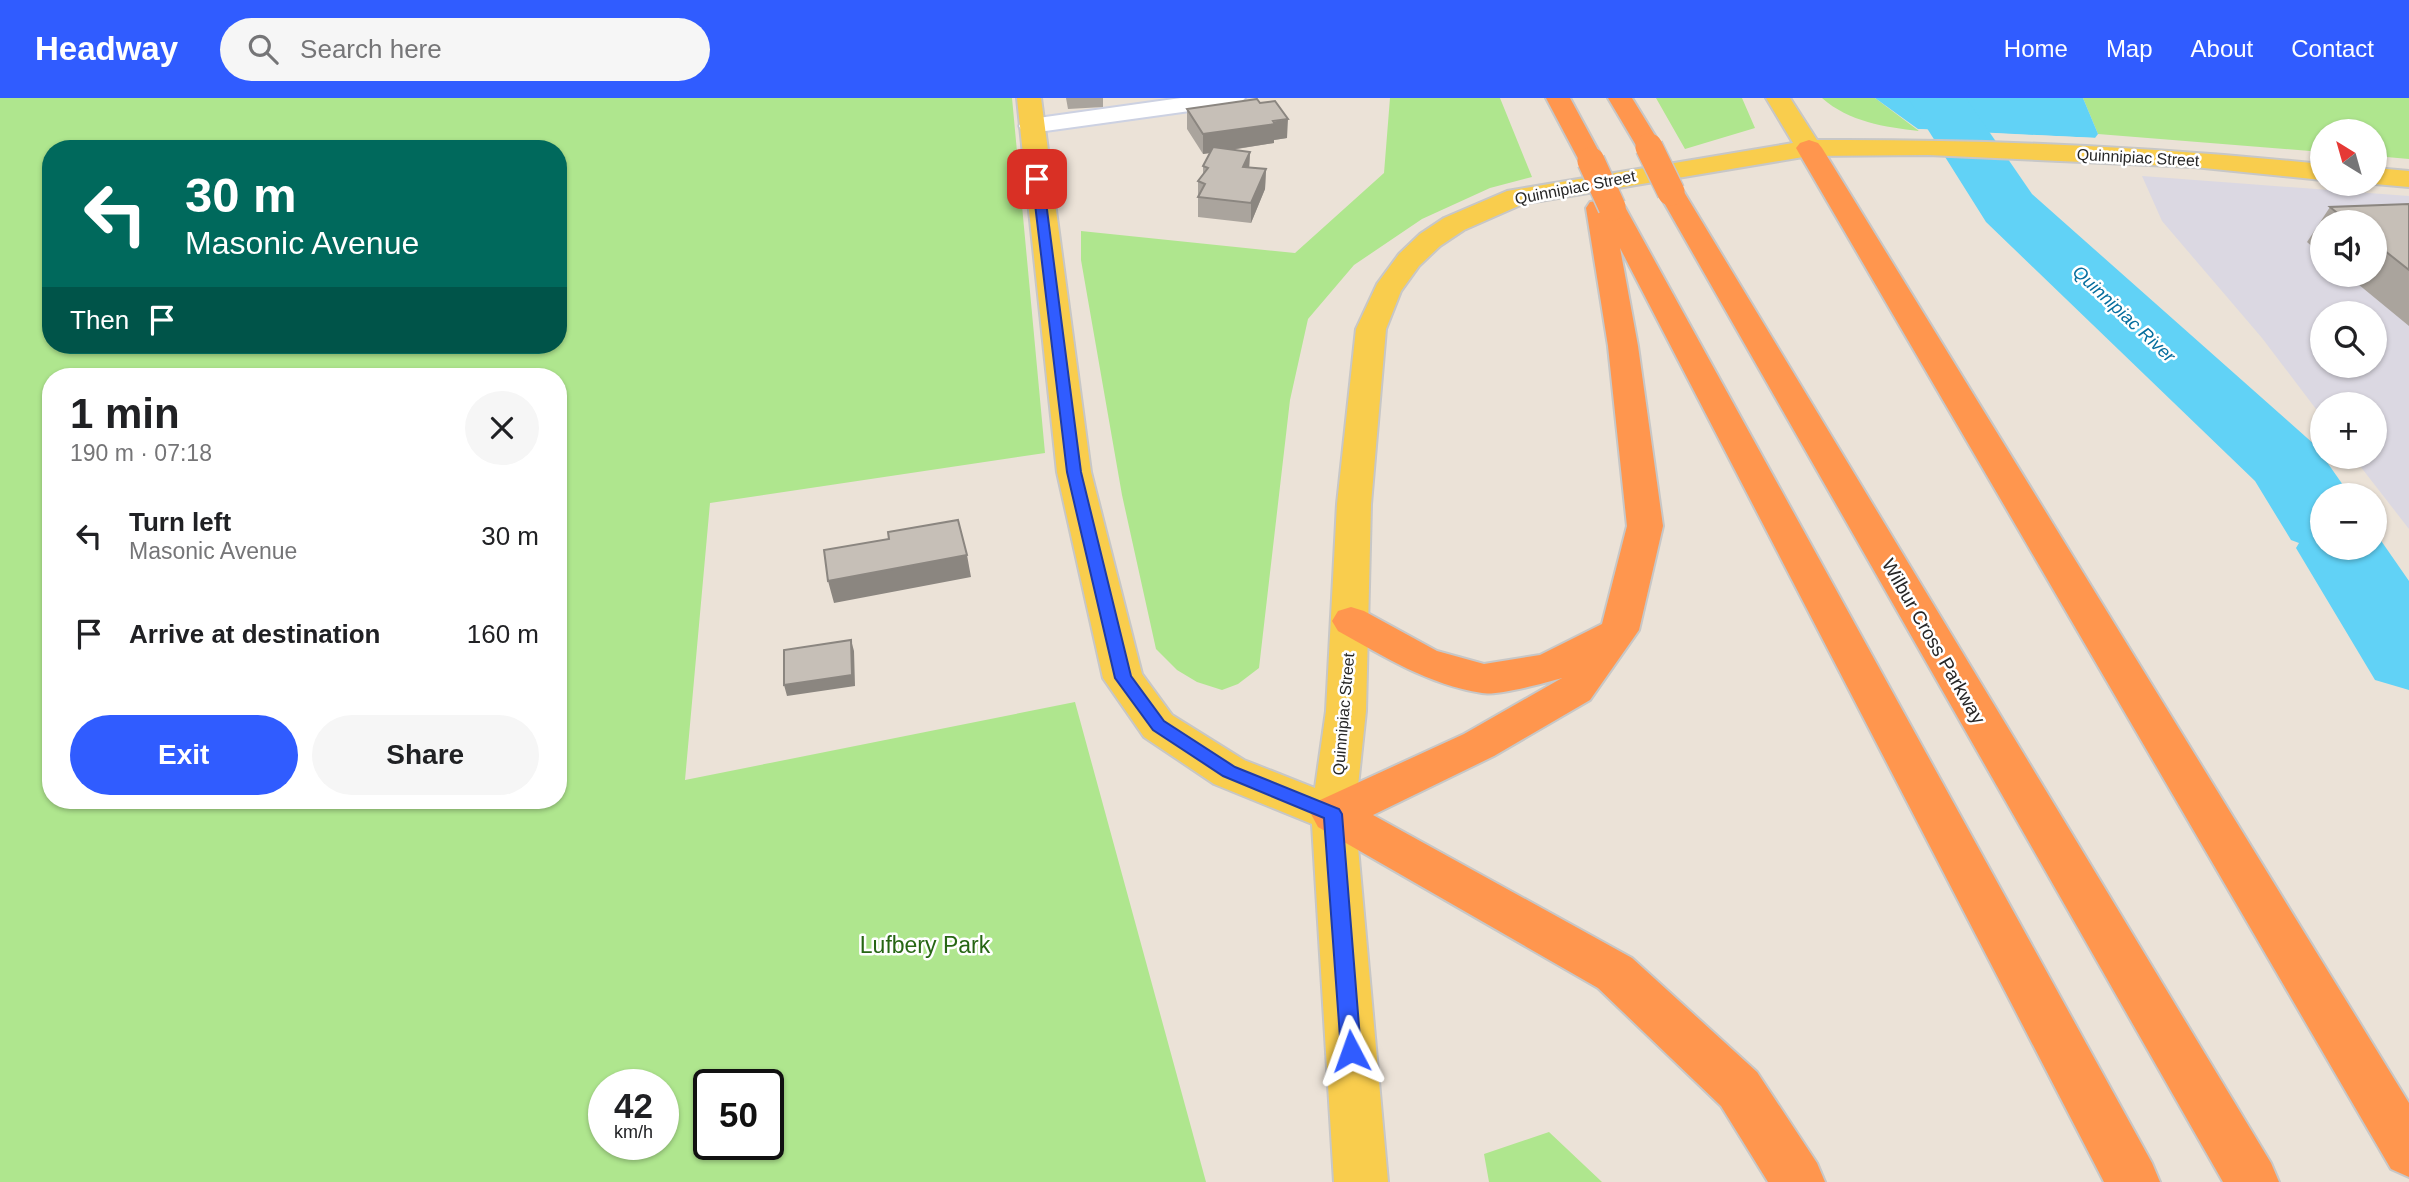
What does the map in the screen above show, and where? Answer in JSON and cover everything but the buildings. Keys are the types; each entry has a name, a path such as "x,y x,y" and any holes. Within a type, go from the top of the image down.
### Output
{"highway":[{"path":"1333,814 1479,745 1576,689 1620,630 1646,526 1606,208 1591,161 1558,98"},
{"name":"Wilbur Cross Parkway","path":"1620,98 1649,147 1671,192 2252,1182"},
{"path":"1809,148 2409,1151"},
{"path":"1606,208 2133,1182"},
{"path":"1351,621 1425,662 1484,680 1548,668 1620,630"},
{"path":"1333,814 1615,973 1739,1089 1798,1182"}],"main road":[{"path":"1778,98 1809,148"},
{"path":"1030,112 1074,472 1124,678 1158,726 1229,772 1333,814"},
{"name":"Quinnipiac Street","path":"1361,1182 1333,814 1346,711 1354,503 1371,329 1387,290 1409,260 1430,240 1454,224 1516,197 1809,148 1928,147 2194,159 2310,171"},
{"path":"2387,177 2409,179"}],"street":[{"path":"1030,112 1233,98"}],"shaded area":[{"path":"2142,176 2310,189 2310,196 2409,196 2409,529 2387,501 2387,483 2373,483 2362,469 2387,469 2387,392 2310,392 2310,401 2262,338 2162,221"}],"green space":[{"name":"Lufbery Park","path":"0,98 1012,98 1045,453 710,503 685,780 1075,702 1206,1182 0,1182"},
{"path":"1390,98 1500,98 1532,177 1490,188 1422,219 1354,265 1308,319 1290,400 1259,668 1238,684 1222,690 1197,682 1177,670 1156,649 1122,495 1081,260 1081,231 1295,253 1384,173"},
{"path":"1656,98 1742,98 1755,128 1685,149"},
{"path":"1822,98 1875,98 1919,131 1856,118"},
{"path":"2083,98 2409,98 2409,159 2387,157 2387,119 2310,119 2310,151 2098,134"},
{"path":"1549,1132 1602,1182 1489,1182 1484,1154"}],"water":[{"path":"1875,98 2083,98 2098,134 2095,138 1918,129"}],"pier":[{"path":"1918,129 2099,138 2095,142 1920,133"}],"waterway":[{"name":"Quinnipiac River","path":"1937,98 2009,208 2286,464 2310,501"},
{"name":"Quinnipiac River","path":"2348,560 2409,655"}],"route":[{"path":"1037,179 1074,472 1124,678 1158,726 1229,772 1333,814 1351,1051"}]}
